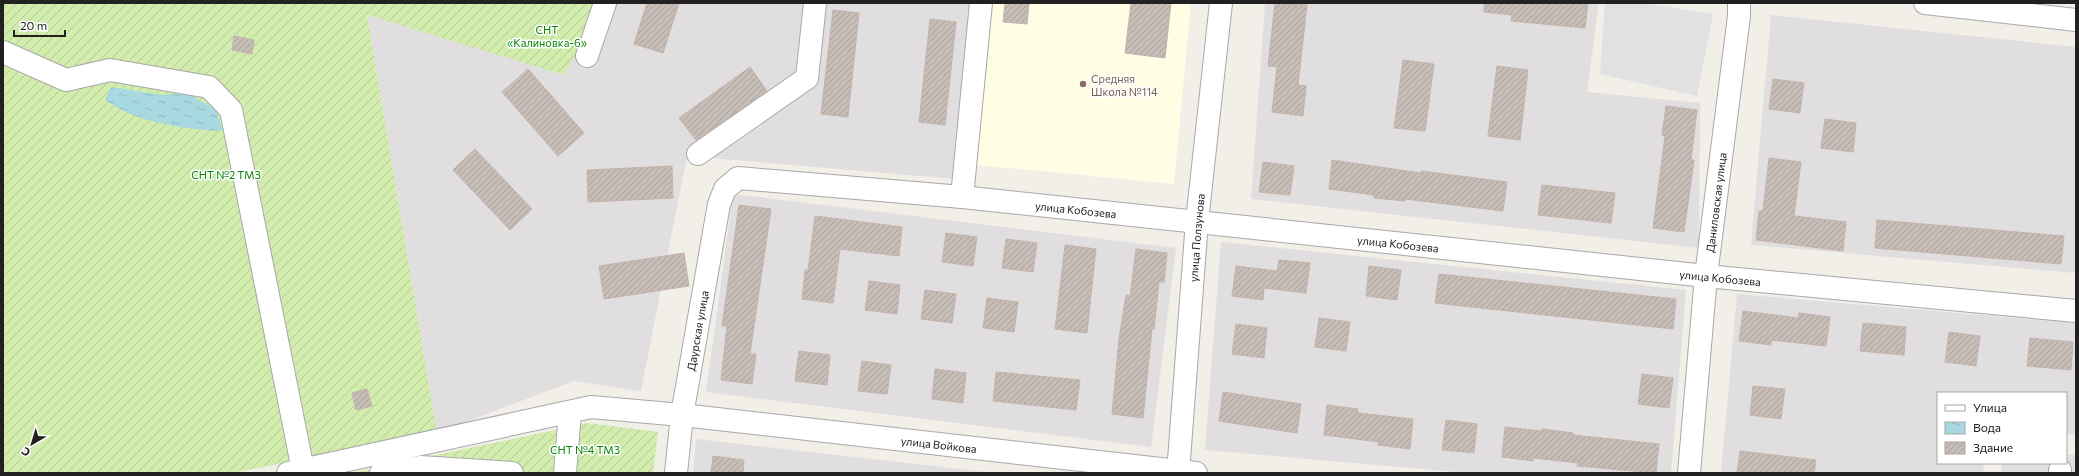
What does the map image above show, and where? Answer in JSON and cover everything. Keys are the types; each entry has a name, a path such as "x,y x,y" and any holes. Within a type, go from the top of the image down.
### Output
{"street":[{"path":"587,56 605,3"},
{"path":"698,154 807,78 815,3"},
{"path":"962,197 981,3"},
{"name":"улица Ползунова","path":"1184,472 1197,221 1221,3"},
{"name":"Даниловская улица","path":"1690,473 1706,276 1739,16 1738,3"},
{"path":"1925,3 2076,20"},
{"path":"3,52 66,80 110,70 210,87 231,110 296,471"},
{"name":"улица Кобозева","path":"725,189 738,178 962,197 1706,276 2076,311"},
{"name":"Даурская улица","path":"676,473 682,415 719,204 725,189"},
{"name":"улица Войкова","path":"296,471 591,407 682,415 1184,472"},
{"path":"565,473 570,412"},
{"path":"385,473 420,468 512,473"}],"shaded area":[{"path":"590,3 983,3 967,180 687,156 641,391 574,381 437,433 367,15 564,74"},
{"name":"Средняя Школа №114","path":"991,3 1191,3 1174,184 976,165"},
{"path":"1265,3 1599,3 1587,92 1700,103 1699,248 1251,199"},
{"path":"1605,3 1643,3 1713,14 1697,96 1600,74"},
{"path":"1771,15 2076,47 2076,273 1751,245"},
{"path":"733,194 1176,248 1151,447 706,392"},
{"path":"1221,242 1686,290 1671,473 1468,473 1205,450"},
{"path":"1737,294 2076,323 2076,435 2067,434 2067,392 1937,392 1937,464 1984,464 1983,473 1721,473"},
{"path":"696,439 995,473 693,473"},
{"path":"2067,454 2076,455 2076,473 2001,473 2002,464 2067,464"}],"green space":[{"name":"СНТ №2 ТМЗ","path":"3,3 604,3 564,75 367,15 437,433 232,473 3,473"},
{"name":"СНТ №4 ТМЗ","path":"588,423 658,432 653,473 351,473"}],"water":[{"path":"111,87 163,95 187,93 215,109 223,130 202,130 174,126 135,116 105,100"}],"building":[{"path":"647,3 679,3 663,53 634,44"},
{"path":"1005,3 1029,3 1027,24 1003,22"},
{"path":"1131,3 1171,3 1165,58 1125,53"},
{"path":"1275,3 1307,5 1298,85 1306,86 1303,116 1272,112 1277,67 1268,66"},
{"path":"1484,3 1588,3 1585,28 1511,21 1512,15 1484,12"},
{"path":"833,10 859,13 848,117 821,114"},
{"path":"930,19 956,22 945,125 919,122"},
{"path":"234,36 254,40 252,54 232,50"},
{"path":"1403,60 1434,64 1425,131 1394,128"},
{"path":"1497,66 1528,70 1520,140 1488,136"},
{"path":"750,67 767,91 696,140 679,118"},
{"path":"528,69 584,133 558,156 502,92"},
{"path":"1773,79 1804,83 1800,113 1769,109"},
{"path":"1666,106 1697,110 1691,160 1694,160 1684,232 1653,228 1665,136 1662,135"},
{"path":"1825,119 1856,123 1853,152 1821,148"},
{"path":"475,149 532,209 510,230 453,170"},
{"path":"1769,158 1801,162 1794,216 1846,222 1843,251 1756,240 1759,211 1763,211"},
{"path":"1332,160 1421,173 1421,171 1507,182 1503,211 1405,199 1405,201 1374,198 1374,195 1329,189"},
{"path":"1263,162 1294,166 1290,195 1259,192"},
{"path":"672,166 673,198 588,202 587,170"},
{"path":"1542,185 1615,193 1611,223 1538,215"},
{"path":"739,205 771,209 750,354 756,354 752,384 721,380 727,326 722,326"},
{"path":"815,216 902,227 899,256 840,249 833,303 802,299 805,270 808,270"},
{"path":"1877,220 2064,236 2061,264 1875,248"},
{"path":"946,233 977,237 973,266 942,262"},
{"path":"1006,239 1037,243 1033,272 1002,268"},
{"path":"1065,245 1096,249 1087,333 1055,329"},
{"path":"1136,249 1167,253 1164,282 1159,282 1154,329 1152,329 1143,418 1112,414 1119,339 1126,295 1130,296"},
{"path":"684,253 689,286 604,299 599,266"},
{"path":"1279,260 1310,263 1306,293 1264,288 1263,300 1232,296 1236,266 1277,271"},
{"path":"1369,266 1401,270 1397,300 1366,296"},
{"path":"1439,274 1676,299 1673,329 1435,303"},
{"path":"869,281 900,285 897,314 865,310"},
{"path":"925,290 956,294 952,323 921,319"},
{"path":"987,298 1018,302 1014,332 983,328"},
{"path":"1743,311 1798,318 1799,313 1830,317 1826,346 1771,340 1771,345 1739,341"},
{"path":"1319,318 1350,322 1346,351 1315,347"},
{"path":"1863,323 1906,327 1904,355 1860,351"},
{"path":"1236,324 1267,328 1264,358 1232,354"},
{"path":"1949,332 1980,336 1976,366 1945,362"},
{"path":"2030,338 2073,342 2071,370 2027,366"},
{"path":"799,351 830,355 827,385 795,381"},
{"path":"862,361 891,365 887,394 858,391"},
{"path":"935,369 966,373 963,403 932,399"},
{"path":"996,372 1080,380 1076,410 993,401"},
{"path":"1642,374 1673,378 1669,408 1638,404"},
{"path":"1753,386 1785,389 1781,419 1750,415"},
{"path":"367,389 372,406 356,410 352,393"},
{"path":"1223,392 1301,404 1297,433 1219,421"},
{"path":"1327,405 1358,409 1358,413 1413,419 1410,449 1378,445 1379,442 1324,435"},
{"path":"1446,420 1477,424 1474,453 1442,450"},
{"path":"1505,427 1542,431 1542,429 1573,433 1573,435 1659,444 1656,473 1577,466 1578,463 1533,458 1533,461 1502,457"},
{"path":"1740,451 1816,460 1814,473 1737,473"},
{"path":"713,456 744,460 743,473 711,473"}],"place":[{"name":"Средняя Школа №114","path":"1083,84"}],"park label":[{"name":"СНТ «Калиновка-6»","path":"547,35"}]}
